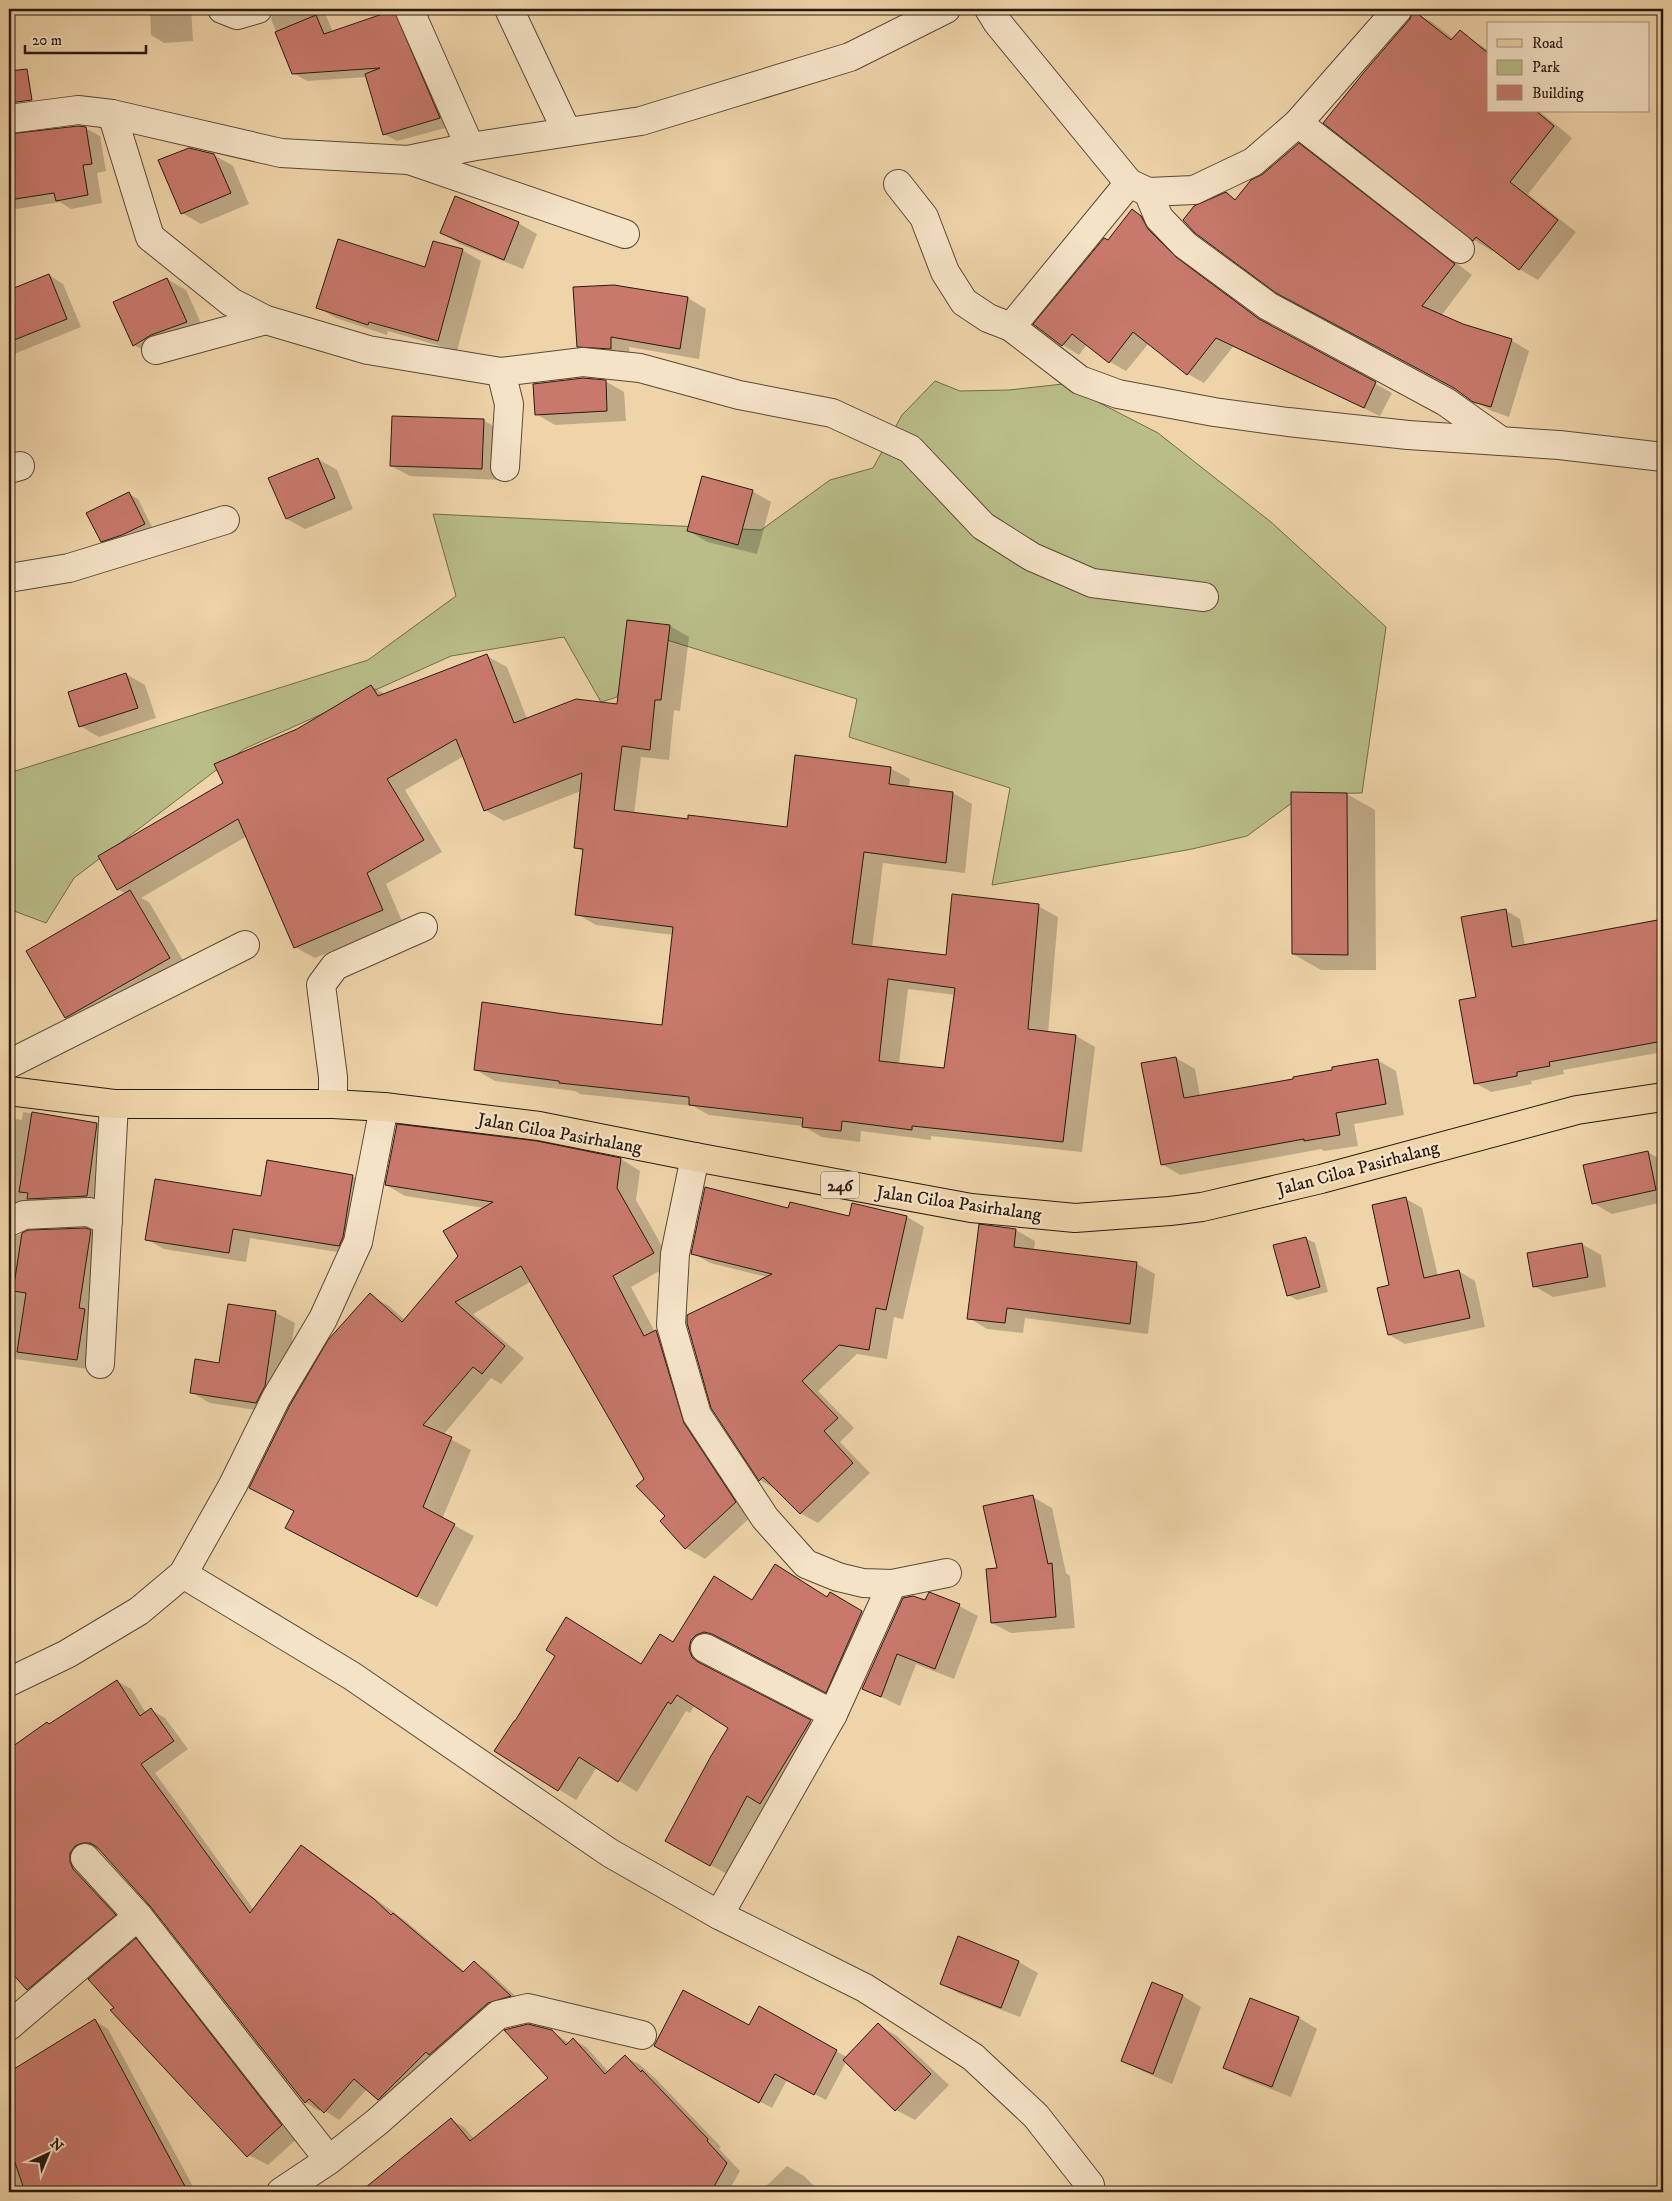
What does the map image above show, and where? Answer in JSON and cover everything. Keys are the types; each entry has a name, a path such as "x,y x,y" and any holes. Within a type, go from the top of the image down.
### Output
{"main road":[{"name":"Jalan Ciloa Pasirhalang","path":"9,1092 114,1104 333,1104 384,1107 540,1126 971,1208 1075,1218 1170,1212 1202,1207 1321,1179 1577,1110 1663,1097"}],"street":[{"path":"222,9 237,15 258,9"},
{"path":"409,9 470,147"},
{"path":"509,9 568,132"},
{"path":"9,119 78,110 112,114 281,153 408,160 470,147 641,121 850,57 946,9"},
{"path":"989,9 997,22 1138,187 1158,218 1185,245 1268,306 1446,402 1501,441"},
{"path":"1138,187 1194,190 1253,162 1298,123 1398,9"},
{"path":"112,114 150,237 230,302 266,320 368,350 501,372 583,362 640,368 739,395 832,413 910,449 983,526 1032,557 1092,584 1204,597"},
{"path":"1298,123 1460,249"},
{"path":"408,160 625,234"},
{"path":"898,184 924,217 945,272 964,302 988,318 1011,327 1080,380 1118,394 1214,412 1288,422 1408,435 1559,445 1663,456"},
{"path":"1011,327 1138,187"},
{"path":"156,350 266,320"},
{"path":"501,372 509,404 505,467"},
{"path":"9,578 70,568 225,520"},
{"path":"333,1104 333,1077 321,985 335,966 423,927"},
{"path":"9,1064 245,944"},
{"path":"100,1364 114,1104"},
{"path":"9,1682 67,1654 139,1611 183,1574 233,1485 276,1398 323,1319 358,1242 384,1107"},
{"path":"695,1157 675,1254 671,1325 697,1415 765,1518 806,1564 838,1577 864,1583 892,1584 947,1573"},
{"path":"9,1222 24,1215 89,1212 108,1221"},
{"path":"183,1574 352,1676 610,1853 719,1915 865,1988 973,2057 1036,2116 1090,2185 1091,2192"},
{"path":"719,1915 832,1714 892,1584"},
{"path":"705,1648 832,1714"},
{"path":"84,1858 138,1916 329,2160"},
{"path":"12,2014 138,1916"},
{"path":"281,2192 329,2160 412,2092 498,2015 511,2010 528,2008 642,2035"}],"green space":[{"path":"935,381 960,391 1009,390 1063,384 1158,433 1271,522 1386,627 1362,793 1304,794 1247,836 1192,849 992,885 1010,788 849,737 857,699 638,631 617,697 601,702 564,637 451,656 244,749 74,878 46,923 9,909 9,773 368,660 456,596 433,514 761,530 830,480 873,468 902,415"}],"building":[{"path":"394,10 440,118 383,135 365,74 380,68 292,74 275,32 316,15 324,34"},
{"path":"1413,10 1451,40 1460,30 1487,52 1487,112 1537,112 1554,126 1510,182 1558,220 1519,270 1476,237 1473,241 1323,123 1410,19"},
{"path":"27,69 32,100 9,103 9,71"},
{"path":"78,126 86,127 92,164 83,165 88,195 56,201 54,193 9,200 9,134"},
{"path":"1299,143 1455,264 1422,306 1463,324 1512,339 1491,407 1473,402 1454,388 1276,293 1195,233 1183,220 1194,206 1226,192 1235,200 1251,180 1263,174"},
{"path":"189,148 214,154 231,193 181,214 158,160"},
{"path":"455,196 519,222 504,260 440,233"},
{"path":"1132,209 1141,216 1148,229 1176,257 1259,319 1376,382 1364,408 1216,338 1187,375 1133,332 1109,363 1072,334 1062,346 1033,324 1104,238 1108,240"},
{"path":"338,239 425,267 433,241 463,249 438,341 369,322 368,325 316,308"},
{"path":"49,274 67,319 9,342 9,290"},
{"path":"167,278 187,322 151,335 133,346 113,302"},
{"path":"614,285 688,297 680,349 611,337 611,349 577,347 573,287"},
{"path":"583,378 606,380 607,411 535,415 533,384"},
{"path":"392,416 484,419 482,469 390,466"},
{"path":"318,458 335,498 286,519 268,478"},
{"path":"702,476 753,490 738,545 687,531"},
{"path":"129,492 145,524 101,542 86,513"},
{"path":"627,620 670,625 661,700 655,700 650,750 622,746 614,810 688,819 688,815 787,827 795,755 891,767 889,784 953,792 946,863 864,852 852,944 946,955 952,894 1039,904 1028,1029 1076,1035 1063,1142 912,1126 912,1130 842,1121 841,1131 802,1127 803,1118 689,1105 689,1097 559,1083 559,1081 474,1070 482,1002 564,1014 662,1025 673,927 575,915 583,849 574,848 582,773 484,811 456,739 387,779 424,840 367,873 383,910 294,948 238,819 117,890 98,856 223,783 214,764 297,729 371,685 378,696 487,654 514,723 576,699 617,704","holes":["888,979 955,988 944,1068 879,1061"]},
{"path":"126,673 138,708 79,727 68,692"},
{"path":"1291,792 1347,793 1348,955 1292,954"},
{"path":"130,890 170,958 65,1018 26,951"},
{"path":"1506,909 1512,947 1663,919 1663,1041 1549,1062 1550,1066 1517,1072 1517,1076 1474,1084 1459,1000 1476,997 1461,917"},
{"path":"1176,1057 1184,1098 1293,1079 1293,1077 1332,1070 1332,1067 1378,1059 1386,1104 1336,1113 1340,1135 1304,1141 1304,1139 1161,1165 1141,1063"},
{"path":"32,1112 97,1123 87,1196 27,1199 28,1193 19,1192"},
{"path":"397,1124 537,1141 621,1158 617,1188 654,1253 613,1276 644,1336 656,1330 684,1423 736,1502 685,1549 660,1521 665,1516 636,1486 644,1479 521,1266 455,1302 505,1346 482,1374 473,1367 423,1425 452,1437 423,1507 455,1524 417,1597 285,1528 294,1511 249,1488 290,1405 328,1340 370,1293 402,1322 458,1256 443,1231 493,1202 385,1185"},
{"path":"1648,1151 1656,1190 1592,1204 1583,1165"},
{"path":"267,1160 353,1175 343,1237 339,1246 233,1229 229,1253 145,1240 155,1179 261,1196"},
{"path":"705,1187 788,1208 790,1202 849,1216 852,1203 907,1216 886,1310 876,1308 869,1350 839,1345 802,1381 838,1418 824,1431 853,1463 800,1514 763,1477 759,1481 711,1408 687,1323 687,1315 772,1274 691,1254"},
{"path":"1406,1197 1424,1278 1459,1270 1470,1318 1388,1335 1377,1288 1389,1285 1372,1205"},
{"path":"979,1224 1016,1229 1014,1247 1137,1262 1130,1324 1007,1308 1005,1323 967,1319"},
{"path":"86,1228 91,1230 79,1308 85,1309 77,1360 17,1352 26,1293 13,1291 22,1233 28,1230"},
{"path":"1306,1237 1320,1287 1287,1296 1273,1245"},
{"path":"1582,1243 1588,1277 1533,1287 1527,1253"},
{"path":"228,1304 276,1311 265,1386 256,1403 190,1393 195,1359 219,1363"},
{"path":"1033,1495 1048,1564 1052,1563 1056,1617 991,1623 986,1569 997,1568 983,1506"},
{"path":"775,1564 827,1597 830,1592 862,1611 826,1693 712,1634 704,1632 696,1635 691,1640 689,1649 692,1657 698,1662 811,1720 760,1804 747,1796 710,1866 665,1841 728,1728 677,1695 671,1704 668,1702 618,1782 579,1757 558,1791 494,1751 555,1656 546,1650 566,1617 641,1664 660,1634 673,1642 714,1576 752,1600"},
{"path":"929,1592 960,1604 935,1669 897,1654 881,1697 862,1689 903,1598 913,1596 925,1600"},
{"path":"117,1680 140,1716 151,1708 174,1741 141,1764 250,1913 301,1845 374,1899 391,1915 393,1913 463,1972 474,1961 511,1996 488,2003 429,2055 426,2052 378,2100 354,2079 324,2113 309,2099 305,2103 150,1906 97,1847 90,1843 82,1843 75,1846 70,1853 70,1862 73,1869 116,1915 27,1990 9,1970 9,1749 47,1722 49,1724"},
{"path":"958,1936 1019,1961 1001,2008 940,1984"},
{"path":"136,1938 282,2125 247,2157 110,2010 114,2008 88,1979"},
{"path":"1152,1982 1183,1995 1153,2074 1121,2061"},
{"path":"683,1990 749,2025 759,2006 837,2050 814,2095 775,2074 759,2103 654,2046"},
{"path":"1250,1998 1299,2017 1272,2087 1223,2068"},
{"path":"95,2019 188,2192 25,2192 9,2145 9,2072"},
{"path":"878,2023 931,2074 895,2111 843,2060"},
{"path":"528,2024 552,2030 566,2045 573,2038 605,2074 625,2055 641,2072 642,2070 708,2139 707,2141 727,2163 711,2192 360,2192 451,2118 470,2141 548,2078 504,2030"}]}
